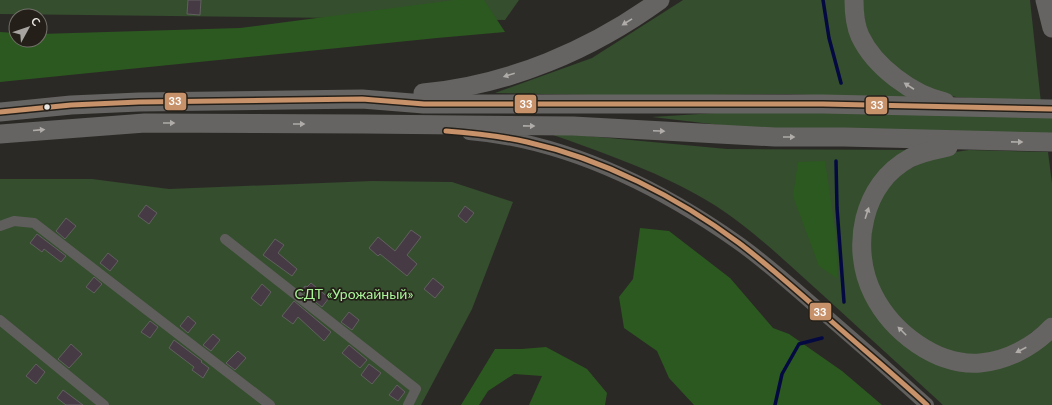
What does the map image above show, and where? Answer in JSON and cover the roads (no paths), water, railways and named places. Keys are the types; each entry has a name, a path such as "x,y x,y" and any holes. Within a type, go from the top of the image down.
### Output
{"highway":[{"path":"0,112 72,105 139,102 362,99 448,91 511,75 551,61 609,34 660,0"},
{"path":"854,0 856,22 860,35 869,51 885,69 913,89 926,96 936,100 972,107"},
{"path":"1045,0 1052,28"},
{"path":"362,99 424,104 823,104 1052,110"},
{"path":"0,134 145,123 364,124 573,126 776,137 844,137 1052,142"},
{"path":"982,141 926,151 909,159 885,178 872,197 864,220 862,247 865,273 873,294 888,316 905,334 922,347 939,355 961,362 981,363 1007,357 1032,344 1052,327"}],"main road":[{"path":"364,124 481,134 521,140 585,159 646,186 677,202 738,242 776,272 927,405"}],"street":[{"path":"0,226 14,221 34,223 270,405"},
{"path":"225,239 416,389 408,405"},
{"path":"0,320 104,405"}],"waterway":[{"path":"823,0 829,38 841,83"},
{"path":"836,161 837,208 844,302"},
{"path":"775,405 782,374 799,344 822,338"}],"park label":[{"name":"СДТ «Урожайный»","path":"354,293"}]}
